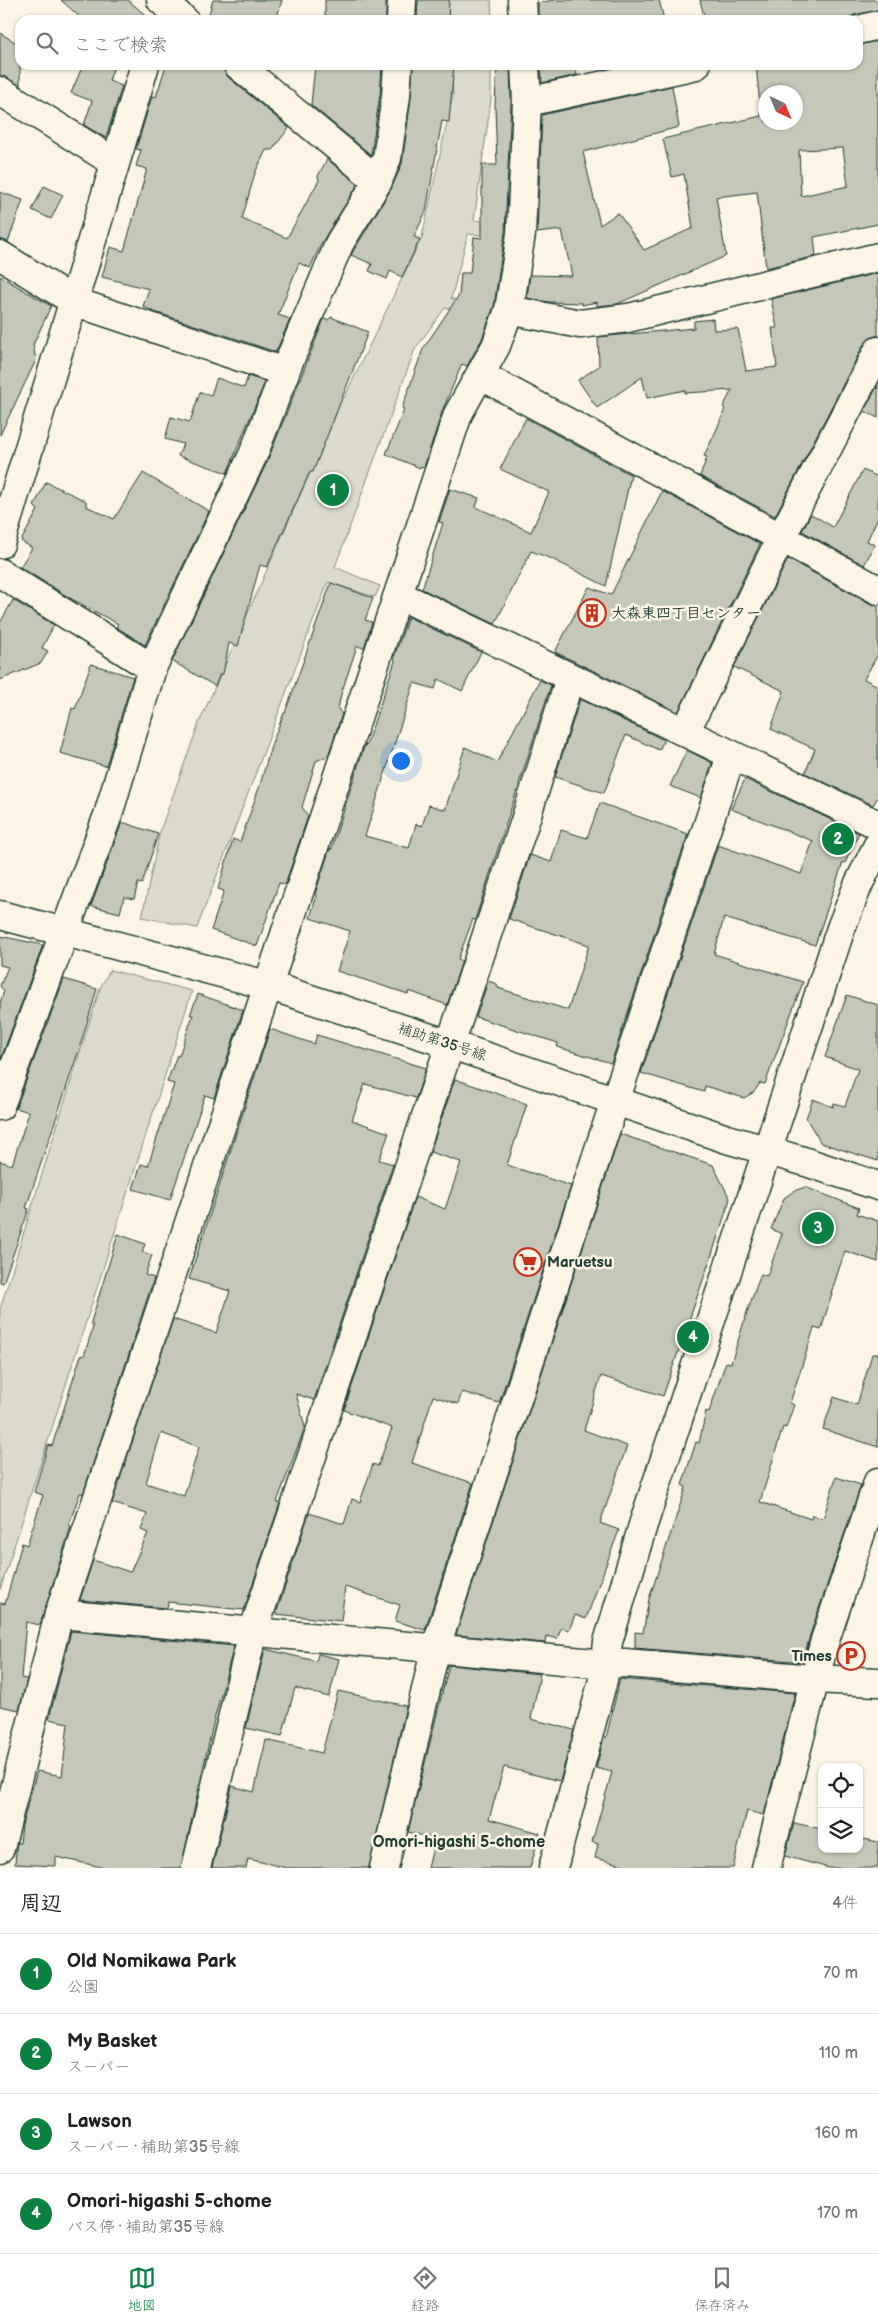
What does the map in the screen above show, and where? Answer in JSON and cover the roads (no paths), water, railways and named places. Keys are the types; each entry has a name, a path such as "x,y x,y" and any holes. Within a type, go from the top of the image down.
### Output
{"street":[{"path":"401,15 402,0"},
{"path":"522,0 523,15"},
{"path":"863,29 878,25"},
{"path":"0,544 74,302 114,162 143,70"},
{"path":"244,70 378,181"},
{"path":"0,1106 108,815 152,668 253,456 285,372 340,242 378,181 387,158 398,70"},
{"path":"0,1848 59,1614 355,718 399,595 458,414 496,346 509,310 521,234 527,102 525,70"},
{"path":"527,102 673,70"},
{"path":"0,91 114,162"},
{"path":"0,254 74,302 285,372"},
{"path":"509,310 580,324 628,318 878,257"},
{"path":"685,732 781,538 878,351"},
{"path":"480,375 878,590"},
{"path":"0,574 152,668"},
{"path":"399,595 878,826"},
{"path":"196,1868 252,1632 448,1044 524,824 570,678"},
{"path":"384,1868 436,1647 731,756"},
{"path":"553,1868 606,1664 608,1642 643,1525 841,928 859,883 878,845"},
{"name":"補助第35号線","path":"0,915 267,985 448,1044 727,1139 878,1186"},
{"path":"766,1868 825,1640 878,1482"},
{"path":"59,1614 606,1664 625,1663 814,1679 878,1682"}],"place":[{"name":"Old Nomikawa Park","path":"333,490"},
{"name":"大森東四丁目センター","path":"592,613"},
{"name":"My Basket","path":"838,839"},
{"name":"Lawson","path":"818,1228"},
{"name":"Maruetsu","path":"528,1262"},
{"name":"Omori-higashi 5-chome","path":"693,1337"},
{"name":"Times","path":"851,1656"}],"district":[{"name":"Omori-higashi 5-chome","path":"459,1842"}]}
